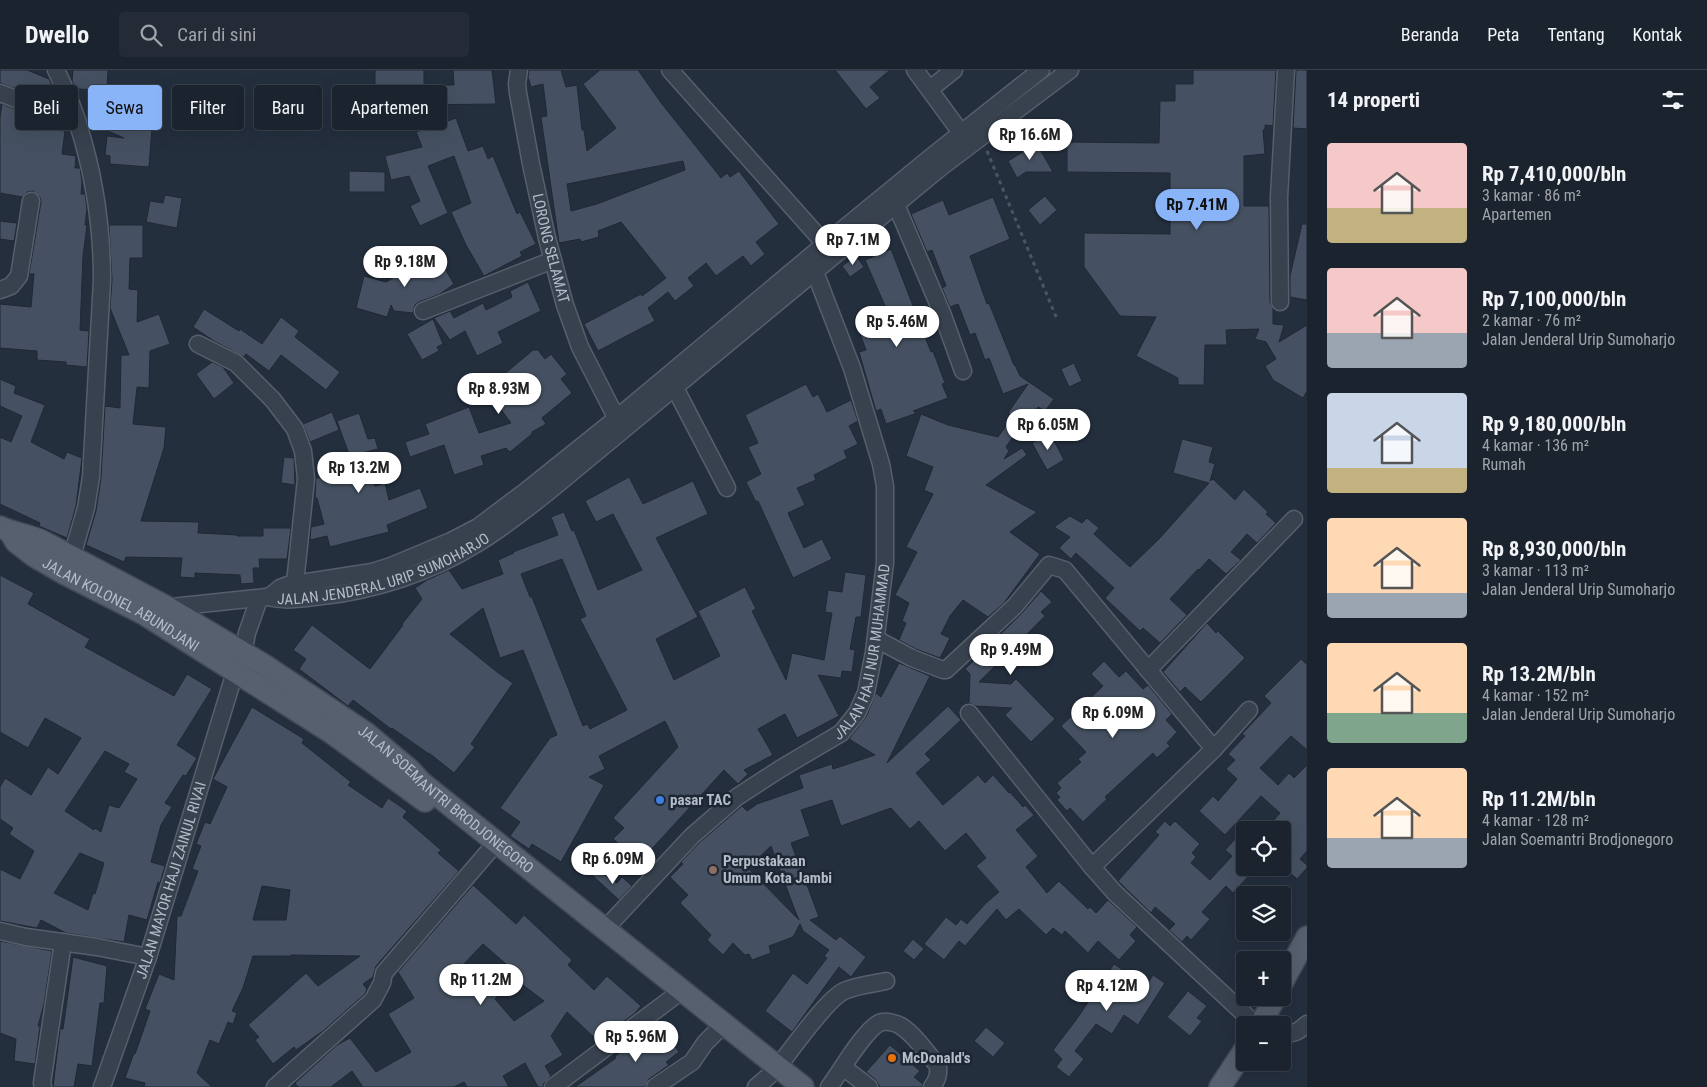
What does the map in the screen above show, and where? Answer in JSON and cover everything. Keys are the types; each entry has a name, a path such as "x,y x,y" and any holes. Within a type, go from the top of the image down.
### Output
{"main road":[{"name":"JALAN KOLONEL ABUNDJANI","path":"5,529 26,534 72,556 167,607 239,663"},
{"name":"JALAN KOLONEL ABUNDJANI","path":"5,529 16,542 34,556 65,574 239,663"},
{"name":"JALAN SOEMANTRI BRODJONEGORO","path":"239,663 404,785 489,851 597,926 768,1076 787,1087"},
{"name":"JALAN SOEMANTRI BRODJONEGORO","path":"239,663 292,683 366,733 410,770 422,783 597,926 718,1030 768,1076 803,1087"},
{"path":"1291,966 1307,937"},
{"path":"1220,1087 1236,1063"}],"street":[{"path":"56,70 62,85"},
{"name":"LORONG SELAMAT","path":"519,70 517,84 531,164 565,305 580,347 620,424"},
{"path":"670,70 829,250"},
{"path":"915,70 971,138"},
{"path":"930,88 954,70"},
{"name":"JALAN JENDERAL URIP SUMOHARJO","path":"264,598 289,600 363,590 393,581 457,554 484,539 534,503 620,424 829,250 971,138 1047,88 1070,70"},
{"path":"1280,302 1279,197 1286,70"},
{"path":"1038,71 1047,88"},
{"name":"JALAN JENDERAL URIP SUMOHARJO","path":"971,138 1038,71"},
{"path":"0,93 15,99"},
{"path":"72,556 86,508 91,477 102,280 102,249 91,168 78,122"},
{"path":"894,198 942,312 964,371"},
{"path":"0,290 11,286 19,276 31,200"},
{"path":"423,311 553,260"},
{"name":"JALAN JENDERAL URIP SUMOHARJO","path":"264,598 280,588 295,584 372,572 421,554 478,527 620,424 675,388 811,265"},
{"name":"JALAN HAJI NUR MUHAMMAD","path":"597,926 692,836 736,798 840,733 857,713 866,693 876,639 885,563 885,486 881,464 852,368 811,265"},
{"path":"198,344 236,363 273,400 295,429 303,451 306,479 295,584"},
{"path":"675,388 727,488"},
{"path":"1148,670 1294,519"},
{"path":"876,639 912,658 946,670 1015,606 1044,570 1049,566 1065,570 1214,749"},
{"path":"144,614 167,607 264,598"},
{"name":"JALAN MAYOR HAJI ZAINUL RIVAI","path":"108,1082 247,633 264,598"},
{"path":"1092,867 1214,749 1249,710"},
{"path":"969,714 1092,867 1116,893 1246,1016"},
{"path":"276,1087 373,1000 382,983 384,973 489,851"},
{"path":"0,931 148,957"},
{"path":"43,1087 42,1083 63,942"},
{"path":"768,1076 842,992 851,988 886,981"},
{"path":"553,1087 676,995"},
{"path":"829,1087 868,1033 879,1023 888,1022 900,1025 910,1033 938,1066 939,1073 932,1087"},
{"path":"1291,1034 1298,1032 1307,1024"},
{"path":"655,1087 692,1062 705,1043 718,1030"},
{"path":"843,1067 869,1087"}],"path":[{"path":"971,138 1057,318"}],"building":[{"path":"0,70 27,70 49,79 51,83 50,85 15,85 15,88 0,83"},
{"path":"73,70 108,70 107,85 88,85 88,89 78,89 78,85 74,85 72,81"},
{"path":"375,70 424,70 424,85 375,85"},
{"path":"453,70 492,70 496,104 447,105 447,85 454,85"},
{"path":"529,70 561,70 566,87 577,85 582,130 584,130 587,151 616,128 583,84 600,70 638,70 662,104 721,178 727,173 730,177 739,171 779,224 756,242 765,254 751,266 743,256 716,276 706,263 688,278 694,286 675,301 668,292 648,308 655,321 598,351 584,324 641,294 642,296 666,278 621,222 598,231 599,237 581,242 580,239 559,243 541,117 547,116 543,84 531,87 528,77","holes":["683,161 685,170 597,204 571,211 567,184"]},
{"path":"835,70 890,70 870,87 880,98 866,109"},
{"path":"1193,70 1276,70 1273,126 1265,125 1265,130 1263,130 1265,154 1244,156 1244,206 1269,206 1270,302 1273,309 1273,324 1284,325 1279,342 1307,325 1307,391 1303,398 1273,380 1265,366 1276,359 1266,342 1255,339 1259,329 1226,330 1227,345 1205,345 1204,385 1178,385 1178,378 1136,356 1156,317 1120,316 1084,267 1084,233 1170,234 1170,173 1067,172 1067,142 1159,143 1160,101 1175,101 1175,84 1193,84"},
{"path":"1296,70 1307,70 1307,129 1293,128"},
{"path":"2,104 15,109 15,130 65,131 62,154 76,156 75,168 80,168 81,194 85,194 87,209 80,330 89,331 87,367 66,365 66,362 37,360 37,351 0,348 0,304 31,307 34,274 29,274 41,202 40,197 33,191 27,192 22,197 0,193 0,117"},
{"path":"456,118 468,151 483,146 488,159 493,156 517,214 520,212 536,244 520,252 522,256 484,276 466,245 451,212 471,203 454,156 428,166 448,213 420,226 410,206 420,201 409,176 391,180 385,156 422,147 416,132 422,130 447,130 447,121"},
{"path":"106,130 152,130 149,167 110,164 110,156 105,155 107,136 124,138"},
{"path":"1034,139 1053,172 1026,172 1017,178 1008,161 1026,150 1023,145"},
{"path":"349,171 385,172 385,192 349,192"},
{"path":"165,195 182,198 177,228 146,222 150,201 163,203"},
{"path":"1045,196 1057,210 1040,225 1028,210"},
{"path":"993,197 1010,239 970,256 987,304 989,303 1020,376 1054,399 1045,411 1038,407 1024,428 1022,424 1006,447 1009,451 1004,459 1022,448 1027,455 986,485 1037,512 1010,532 1040,554 1004,603 988,617 963,600 950,616 941,634 950,638 940,658 899,640 906,623 902,621 909,603 895,595 917,552 906,547 933,494 924,490 933,467 906,456 921,414 948,425 998,437 1013,416 1008,413 1028,384 1003,394 989,358 985,360 975,333 970,335 958,304 950,307 942,288 946,286 932,250 927,252 911,214 943,200 949,215"},
{"path":"0,221 17,223 14,241 0,239"},
{"path":"1302,224 1307,224 1307,300 1290,297 1290,276"},
{"path":"109,225 143,225 143,258 130,258 129,289 138,290 137,322 159,314 170,344 150,351 149,388 137,387 133,424 166,427 164,448 141,521 199,522 198,533 237,536 263,536 263,528 291,528 287,559 259,559 260,568 253,568 254,583 241,584 240,575 195,573 195,578 180,577 182,558 126,557 124,562 86,545 96,511 101,478 105,406 120,408 121,355 129,355 110,308 112,280"},
{"path":"891,249 931,352 933,351 945,383 942,384 948,398 913,411 917,413 886,424 881,409 876,411 859,352 866,350 854,318 885,306 865,260"},
{"path":"435,252 454,284 440,294 419,302 415,305 413,313 394,311 391,305 387,317 356,308 364,276 386,282"},
{"path":"856,256 864,267 850,277 842,266"},
{"path":"528,282 541,311 498,332 503,343 477,356 465,331 450,340 434,318 450,311 454,318 483,303 486,310 512,297 510,291"},
{"path":"204,309 262,344 281,317 299,331 295,337 340,372 326,390 281,355 269,371 246,354 244,357 193,327"},
{"path":"433,319 443,344 437,347 439,351 422,360 407,334"},
{"path":"533,350 538,350 545,359 551,354 567,374 561,379 572,393 542,418 546,424 532,432 510,452 506,448 481,456 484,465 454,475 444,445 410,457 405,442 429,434 425,424 469,407 479,433 511,423 493,399 496,397 488,384 502,376"},
{"path":"212,362 223,367 234,383 214,399 196,374"},
{"path":"1074,363 1082,381 1069,387 1061,369"},
{"path":"0,379 16,386 14,393 45,405 31,442 64,459 67,452 82,458 76,506 67,538 39,526 40,523 0,504 0,437 11,442 22,416 0,406"},
{"path":"806,384 813,397 818,394 827,412 851,400 858,421 849,426 858,444 844,451 847,458 814,475 816,480 797,488 805,505 788,513 804,548 822,539 832,559 793,578 758,501 756,502 746,482 761,474 748,447 758,443 745,415"},
{"path":"332,412 339,430 310,442 303,424"},
{"path":"359,413 368,439 375,438 378,449 366,452 375,486 385,483 389,500 420,488 428,508 387,525 389,532 330,547 327,536 310,540 311,527 324,524 317,498 315,498 316,478 334,476 331,465 351,460 337,421"},
{"path":"1050,433 1064,460 1047,470 1032,443"},
{"path":"1182,439 1213,447 1209,462 1215,464 1210,481 1213,479 1235,500 1244,489 1268,512 1266,514 1276,523 1257,543 1247,534 1231,552 1241,560 1226,574 1209,559 1198,569 1170,599 1187,615 1160,643 1143,628 1140,631 1105,598 1114,588 1076,553 1071,559 1059,548 1070,537 1054,527 1070,516 1082,523 1087,518 1099,528 1094,534 1130,567 1159,539 1209,483 1173,473"},
{"path":"284,457 294,458 295,485 281,483"},
{"path":"629,477 643,504 693,481 708,514 656,538 698,617 656,639 674,680 720,656 698,611 745,587 756,609 752,611 786,680 792,653 824,660 832,613 825,612 828,590 842,592 845,572 866,575 861,617 856,617 850,649 855,650 852,672 842,671 841,678 818,675 839,716 797,738 785,714 758,729 773,755 744,770 748,774 738,784 724,770 649,852 639,843 629,853 613,839 624,828 613,818 678,747 665,721 599,756 605,769 589,777 604,785 561,862 532,844 529,849 510,836 520,822 500,808 550,738 557,735 523,650 500,658 483,608 450,634 513,683 471,744 475,747 454,773 429,753 391,729 353,700 348,706 299,669 306,659 293,650 312,625 370,669 422,599 415,588 449,570 462,589 503,574 498,560 513,552 558,535 551,517 564,512 572,531 574,530 598,590 642,570 613,514 596,522 585,501","holes":["562,559 586,616 580,619 627,710 590,729 587,724 583,726 521,574"]},
{"path":"0,575 34,593 28,604 90,639 85,647 174,696 187,674 212,689 177,745 197,758 186,776 183,775 165,803 172,807 161,825 151,862 165,866 160,883 158,882 147,920 129,915 124,942 66,933 41,920 37,928 0,921 0,869 20,879 34,851 9,834 13,828 0,819 0,787 5,778 31,795 48,767 58,774 81,738 45,718 28,748 0,732","holes":["105,751 129,764 124,772 137,779 119,808 109,805 101,832 95,828 94,830 65,811","80,853 104,863 88,910 54,893"]},
{"path":"1041,591 1052,602 1041,612 1045,616 979,682 1011,684 1016,679 1055,719 1031,742 1005,715 1012,708 976,706 969,703 970,674 965,669 1022,613"},
{"path":"1207,623 1216,633 1218,631 1245,658 1201,702 1185,687 1180,692 1163,672"},
{"path":"1301,659 1307,665 1307,750 1291,736 1260,768 1278,785 1289,773 1294,778 1307,765 1307,851 1300,859 1307,865 1307,868 1297,879 1291,874 1291,821 1273,821 1280,813 1261,796 1225,835 1199,811 1213,796 1218,801 1237,779 1226,769 1235,760 1228,754 1245,736 1242,734 1271,703 1264,696"},
{"path":"1104,661 1119,677 1126,671 1143,689 1148,685 1172,714 1166,720 1177,732 1167,743 1170,746 1157,758 1153,753 1105,797 1107,799 1083,822 1070,808 1067,811 1057,800 1060,797 1056,793 1061,788 1057,783 1081,762 1078,759 1086,752 1061,726 1103,686 1091,674"},
{"path":"899,663 930,676 887,763 948,706 961,720 925,754 931,760 916,773 943,805 978,775 985,783 993,775 1023,807 1025,805 1034,815 1016,830 1038,856 1026,867 1047,893 1059,881 1088,909 1090,907 1096,913 1108,900 1137,927 1130,935 1136,941 1119,960 1098,941 1088,953 1065,931 1062,935 1053,928 1046,935 1019,909 1006,920 997,909 965,946 959,941 944,960 924,944 946,917 956,925 961,919 967,924 999,892 976,866 986,858 966,833 945,851 919,821 910,829 891,808 841,826 832,800 801,810 810,836 791,843 819,917 810,920 836,940 840,936 866,957 851,977 839,967 792,1032 765,1011 793,973 807,984 827,958 824,956 829,950 803,931 800,924 793,937 769,946 771,953 752,960 749,954 745,955 733,943 723,955 707,940 711,935 680,903 688,895 670,877 699,843 742,806 747,811 757,804 803,788 799,775 832,764 833,769 875,755 849,739 866,717 876,693 881,697","holes":["771,846 799,920 748,868"]},
{"path":"252,707 304,739 302,743 351,782 348,785 382,808 388,798 407,811 403,817 441,850 438,853 459,871 376,966 373,977 363,984 367,989 365,994 323,1031 296,1050 294,1047 273,1064 255,1040 259,1037 248,1025 306,973 318,986 360,956 253,956 243,988 232,1011 237,1013 233,1024 228,1022 219,1044 210,1040 197,1073 212,1087 144,1087 145,1083 125,1078 150,1011 145,1009 159,974 174,980 177,916 181,916 198,871 192,869 201,846 196,844 205,822 210,824 227,787 213,779","holes":["262,886 290,890 286,920 253,920"]},
{"path":"1165,821 1170,826 1175,821 1200,844 1192,853 1196,857 1191,863 1210,880 1232,856 1225,850 1236,838 1236,876 1249,876 1239,886 1236,886 1233,893 1226,886 1202,912 1210,919 1191,940 1187,936 1182,942 1169,930 1175,924 1155,907 1151,913 1118,881 1159,835 1155,832"},
{"path":"596,869 617,883 622,877 632,886 619,900 592,875"},
{"path":"473,885 516,924 524,915 572,960 568,965 594,990 607,976 641,1006 635,1013 598,1041 567,1012 551,1036 563,1055 545,1066 551,1076 544,1083 543,1087 538,1087 525,1063 503,1076 509,1087 467,1087 464,1082 454,1087 363,1087 352,1071 331,1087 298,1087 295,1083 337,1045 350,1038 376,1072 411,1052 388,1014 414,998 398,972","holes":["483,944 506,964 480,990 458,970","515,979 544,1001 514,1021 495,999"]},
{"path":"913,939 924,949 914,960 903,951"},
{"path":"0,941 52,951 44,1004 38,1026 40,1026 35,1064 14,1061 16,1039 0,1033"},
{"path":"73,957 107,966 104,1003 100,1003 92,1066 78,1064 74,1087 53,1087 60,1029 63,1029"},
{"path":"1114,964 1146,986 1153,975 1165,983 1138,1025 1124,1015 1112,1034 1096,1024 1075,1051 1084,1059 1069,1077 1056,1067 1062,1059 1053,1050"},
{"path":"1188,991 1207,1006 1197,1018 1202,1021 1190,1036 1167,1017"},
{"path":"659,1024 679,1052 666,1062 669,1065 649,1079 645,1087 575,1087 616,1058 615,1056"},
{"path":"986,1027 1005,1043 993,1057 974,1041"},
{"name":"McDonald's","path":"890,1045 920,1071 914,1077 923,1084 922,1087 880,1087 875,1079 866,1072"}],"place":[{"name":"pasar TAC","path":"660,800"},
{"name":"Perpustakaan Umum Kota Jambi","path":"713,870"},
{"name":"McDonald's","path":"892,1058"}]}
